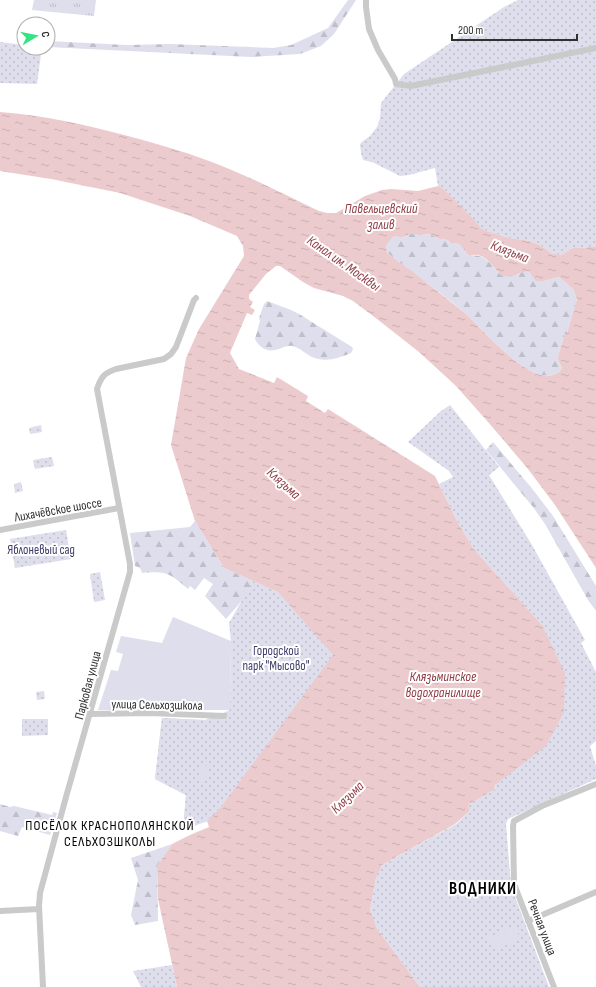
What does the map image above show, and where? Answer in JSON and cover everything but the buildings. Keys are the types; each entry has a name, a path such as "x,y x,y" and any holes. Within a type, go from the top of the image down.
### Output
{"street":[{"path":"366,0 369,29 378,50 395,78 396,84 411,86 596,48"},
{"name":"Парковая улица","path":"43,987 39,909 40,893 130,572 130,564 97,389 102,376 108,372 164,359 171,354 176,347 196,298"},
{"name":"Лихачёвское шоссе","path":"0,530 119,508"},
{"name":"улица Сельхозшкола","path":"90,714 224,716"},
{"name":"Речная улица","path":"554,987 515,887 514,821 542,806 596,784"},
{"path":"528,921 596,892"},
{"path":"0,911 39,909"}],"green space":[{"path":"34,0 96,0 94,16 32,10"},
{"path":"348,0 356,0 334,34 321,46 300,54 251,57 56,47 56,41 127,45 170,44 273,48 291,45 328,28"},
{"path":"518,0 596,0 596,246 582,248 575,247 559,255 551,253 540,245 530,241 509,238 481,228 445,190 438,186 435,168 400,176 372,162 363,160 361,153 360,144 370,136 377,127 380,118 381,103 404,74 504,7"},
{"path":"0,42 16,44 16,56 41,56 37,84 0,83"},
{"path":"410,234 421,236 425,234 432,235 439,239 445,239 452,243 459,244 469,256 473,255 486,259 498,273 517,275 524,271 528,271 531,275 544,281 559,277 573,289 577,299 567,333 565,333 558,356 558,360 562,368 560,371 554,375 542,375 525,368 516,362 460,308 387,252 387,243 393,237 396,236 401,238"},
{"path":"267,301 299,314 352,347 353,349 351,353 337,358 322,360 312,357 293,346 288,346 277,350 268,350 263,348 255,339 260,321 259,318 264,304"},
{"path":"450,405 499,467 489,475 532,545 585,640 581,643 596,672 596,741 590,746 596,766 596,779 508,819 506,824 511,886 549,987 420,987 376,927 370,909 376,878 382,865 456,824 470,811 468,805 494,790 542,625 473,548 457,521 439,484 453,477 449,471 408,442 441,411"},
{"path":"41,425 42,432 30,434 29,428"},
{"path":"493,442 553,516 596,586 596,611 588,600 545,524 533,507 486,450"},
{"path":"52,457 54,466 35,469 33,460"},
{"path":"21,482 23,491 15,493 14,484"},
{"path":"195,521 224,568 278,592 334,655 221,807 207,821 183,830 186,795 155,779 162,718 205,720 204,747 217,755 235,759 247,755 309,659 310,650 305,629 273,596 252,589 226,619 205,596 213,584 204,578 195,590 190,586 188,589 172,576 157,572 142,573 140,568 135,566 130,533 190,527"},
{"name":"Яблоневый сад","path":"66,530 71,559 15,568 10,539"},
{"path":"100,572 105,600 94,602 90,574"},
{"name":"Городской парк \"Мысово\"","path":"253,581 278,592 334,655 221,807 207,821 183,830 186,795 155,779 162,718 205,720 230,710 231,641 229,623"},
{"path":"173,617 231,641 230,710 98,710 111,670 118,671 123,654 116,652 121,636 162,643"},
{"path":"44,691 45,699 37,700 36,692"},
{"path":"22,719 48,719 48,735 22,736"},
{"path":"201,765 209,766 206,781 198,779"},
{"path":"0,804 52,815 53,812 57,813 50,835 22,827 18,836 0,831"},
{"path":"172,844 157,866 158,921 135,925 131,915 138,880 131,858"},
{"path":"513,926 516,927 519,936 518,939 497,950 493,949 488,939 489,937"},
{"path":"172,965 177,987 141,987 133,971"}],"water":[{"name":"Клязьминское водохранилище","path":"0,112 32,115 96,128 148,141 189,154 237,172 319,211 327,213 336,213 365,196 382,190 391,189 418,191 438,186 445,190 481,228 487,231 509,238 530,241 540,245 551,253 559,255 575,247 582,248 596,246 596,568 555,505 528,469 456,386 419,352 353,301 343,296 314,288 280,266 276,266 266,274 249,295 249,299 253,302 250,307 255,310 252,315 247,313 230,353 239,369 274,383 277,377 308,396 306,401 325,413 328,409 435,476 457,521 473,548 542,625 565,673 564,712 546,746 495,785 494,790 468,805 470,811 455,824 382,865 376,878 370,909 376,927 420,987 177,987 158,899 157,866 172,844 209,827 207,821 221,807 333,655 278,592 224,568 195,521 171,445 186,358 199,329 244,256 243,246 237,236 190,216 120,193 51,179 0,171","holes":["410,234 421,236 425,234 432,235 439,239 445,239 452,243 459,244 469,256 476,255 482,257 502,275 511,276 528,271 536,281 544,281 559,277 573,289 577,299 567,333 565,333 558,356 558,360 562,368 560,371 554,375 542,375 535,373 516,362 466,314 387,252 387,244 393,237 396,236 401,238"]}],"district":[{"name":"ПОСЁЛОК КРАСНОПОЛЯНСКОЙ СЕЛЬХОЗШКОЛЫ","path":"110,834"},
{"name":"ВОДНИКИ","path":"483,888"}],"water label":[{"name":"Павельцевский залив","path":"381,216"},
{"name":"Клязьма","path":"510,251"},
{"name":"Канал им. Москвы","path":"344,263"},
{"name":"Клязьма","path":"284,483"},
{"name":"Клязьма","path":"347,797"}]}
